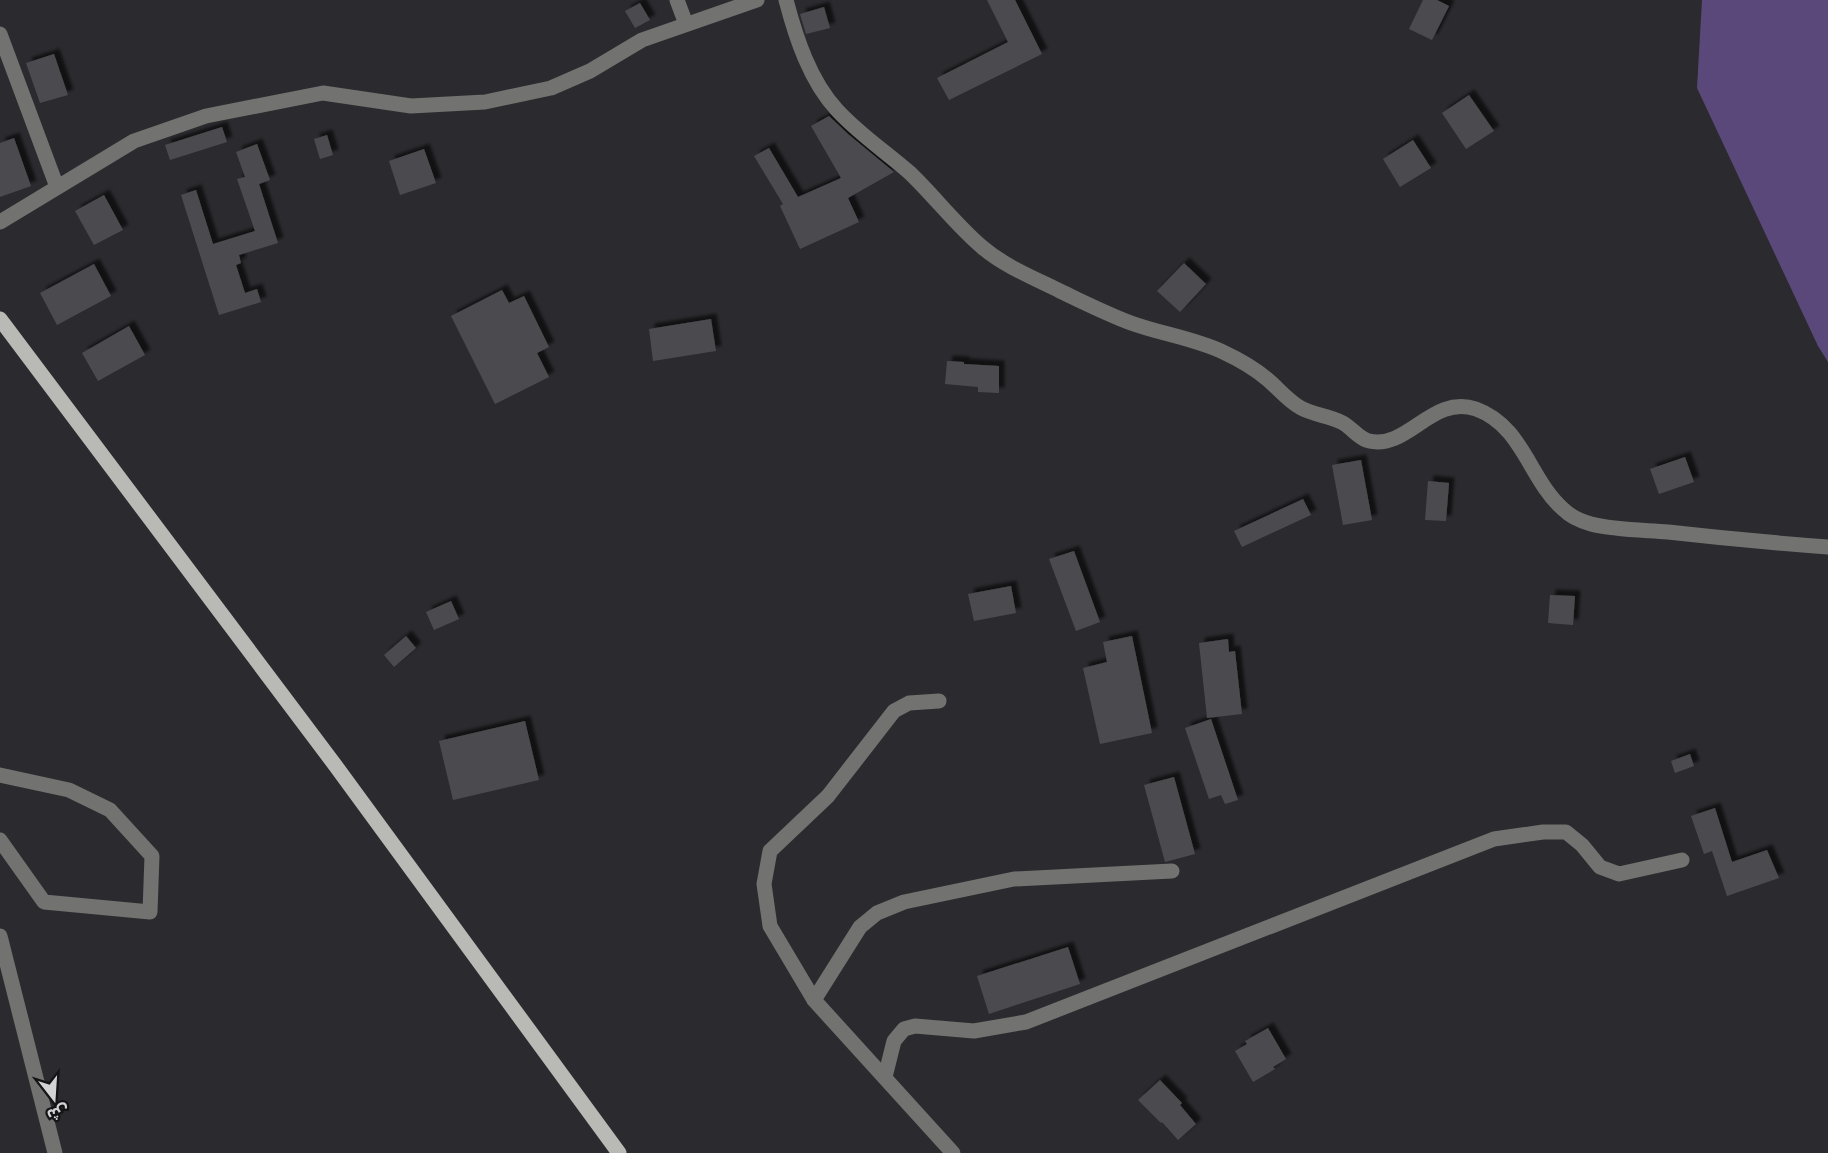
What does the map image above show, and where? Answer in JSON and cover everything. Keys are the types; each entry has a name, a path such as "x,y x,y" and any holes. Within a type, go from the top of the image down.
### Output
{"main road":[{"path":"0,319 335,765 619,1153"}],"street":[{"path":"678,0 686,24"},
{"path":"0,222 134,141 206,116 323,93 411,106 485,102 551,88 590,71 642,40 757,0"},
{"path":"786,0 793,24 818,84 836,109 883,152 908,171 983,248 1048,285 1131,323 1224,352 1266,378 1302,409 1343,423 1363,439 1371,442 1392,440 1441,411 1460,406 1480,411 1502,424 1518,442 1550,494 1561,508 1576,519 1593,524 1641,530 1828,547"},
{"path":"0,34 57,187"},
{"path":"939,701 909,703 894,711 828,796 770,851 764,884 770,926 814,1000 952,1153"},
{"path":"0,775 69,790 110,810 152,856 150,912 44,902 0,840"},
{"path":"885,1077 894,1041 904,1029 915,1026 974,1031 1026,1022 1494,839 1543,832 1566,832 1582,845 1600,867 1619,874 1682,860"},
{"path":"814,1000 860,927 877,913 904,902 1014,879 1172,871"},
{"path":"0,936 55,1153"}],"shaded area":[{"path":"1702,0 1828,0 1828,362 1818,346 1697,88"}],"building":[{"path":"987,0 1015,0 1042,54 949,100 937,78 1008,42"},
{"path":"1423,0 1437,0 1449,6 1432,40 1409,29"},
{"path":"640,3 650,20 635,28 625,11"},
{"path":"824,7 830,28 806,34 800,14"},
{"path":"54,54 68,95 40,103 26,63"},
{"path":"1469,95 1494,131 1466,149 1442,113"},
{"path":"829,116 894,172 848,198 859,222 800,249 780,206 783,204 754,156 769,148 798,197 841,178 811,126"},
{"path":"222,127 227,142 170,160 165,145"},
{"path":"327,135 333,155 320,159 314,139"},
{"path":"14,138 31,186 0,197 0,143"},
{"path":"1413,140 1431,168 1400,187 1383,159"},
{"path":"257,144 270,180 259,184 278,243 239,255 241,263 236,265 245,293 257,289 261,302 219,315 181,195 196,190 213,244 255,231 237,179 245,177 236,152"},
{"path":"424,149 436,183 400,195 389,161"},
{"path":"104,195 123,230 94,245 75,211"},
{"path":"1184,263 1206,284 1180,312 1157,291"},
{"path":"94,264 111,296 57,325 40,293"},
{"path":"502,290 509,303 524,296 549,347 537,353 549,377 495,404 451,316"},
{"path":"711,319 716,351 653,361 649,329"},
{"path":"129,326 145,355 98,381 82,353"},
{"path":"947,361 999,366 999,393 978,392 978,387 945,384"},
{"path":"1685,457 1694,482 1659,494 1650,469"},
{"path":"1361,460 1372,520 1343,525 1332,465"},
{"path":"1428,481 1449,483 1446,521 1425,520"},
{"path":"1303,499 1311,515 1242,547 1234,531"},
{"path":"1074,551 1100,622 1076,631 1049,559"},
{"path":"1011,586 1016,613 974,621 968,594"},
{"path":"1550,595 1575,596 1573,625 1548,623"},
{"path":"451,601 459,619 434,630 426,612"},
{"path":"406,636 416,648 394,667 384,655"},
{"path":"1132,636 1152,733 1100,744 1083,668 1107,662 1103,642"},
{"path":"1228,639 1229,652 1235,651 1242,714 1207,718 1199,643"},
{"path":"1211,719 1238,800 1225,804 1221,795 1209,799 1185,728"},
{"path":"525,721 539,780 453,800 439,741"},
{"path":"1690,754 1694,766 1675,773 1671,761"},
{"path":"1174,777 1195,854 1165,862 1144,785"},
{"path":"1715,808 1732,862 1767,850 1779,878 1727,896 1712,851 1704,854 1691,816"},
{"path":"1068,947 1080,984 989,1014 977,976"},
{"path":"1268,1028 1286,1059 1273,1067 1275,1069 1253,1082 1235,1051 1247,1044 1245,1041"},
{"path":"1160,1080 1182,1103 1180,1105 1196,1124 1178,1140 1138,1100"}]}
